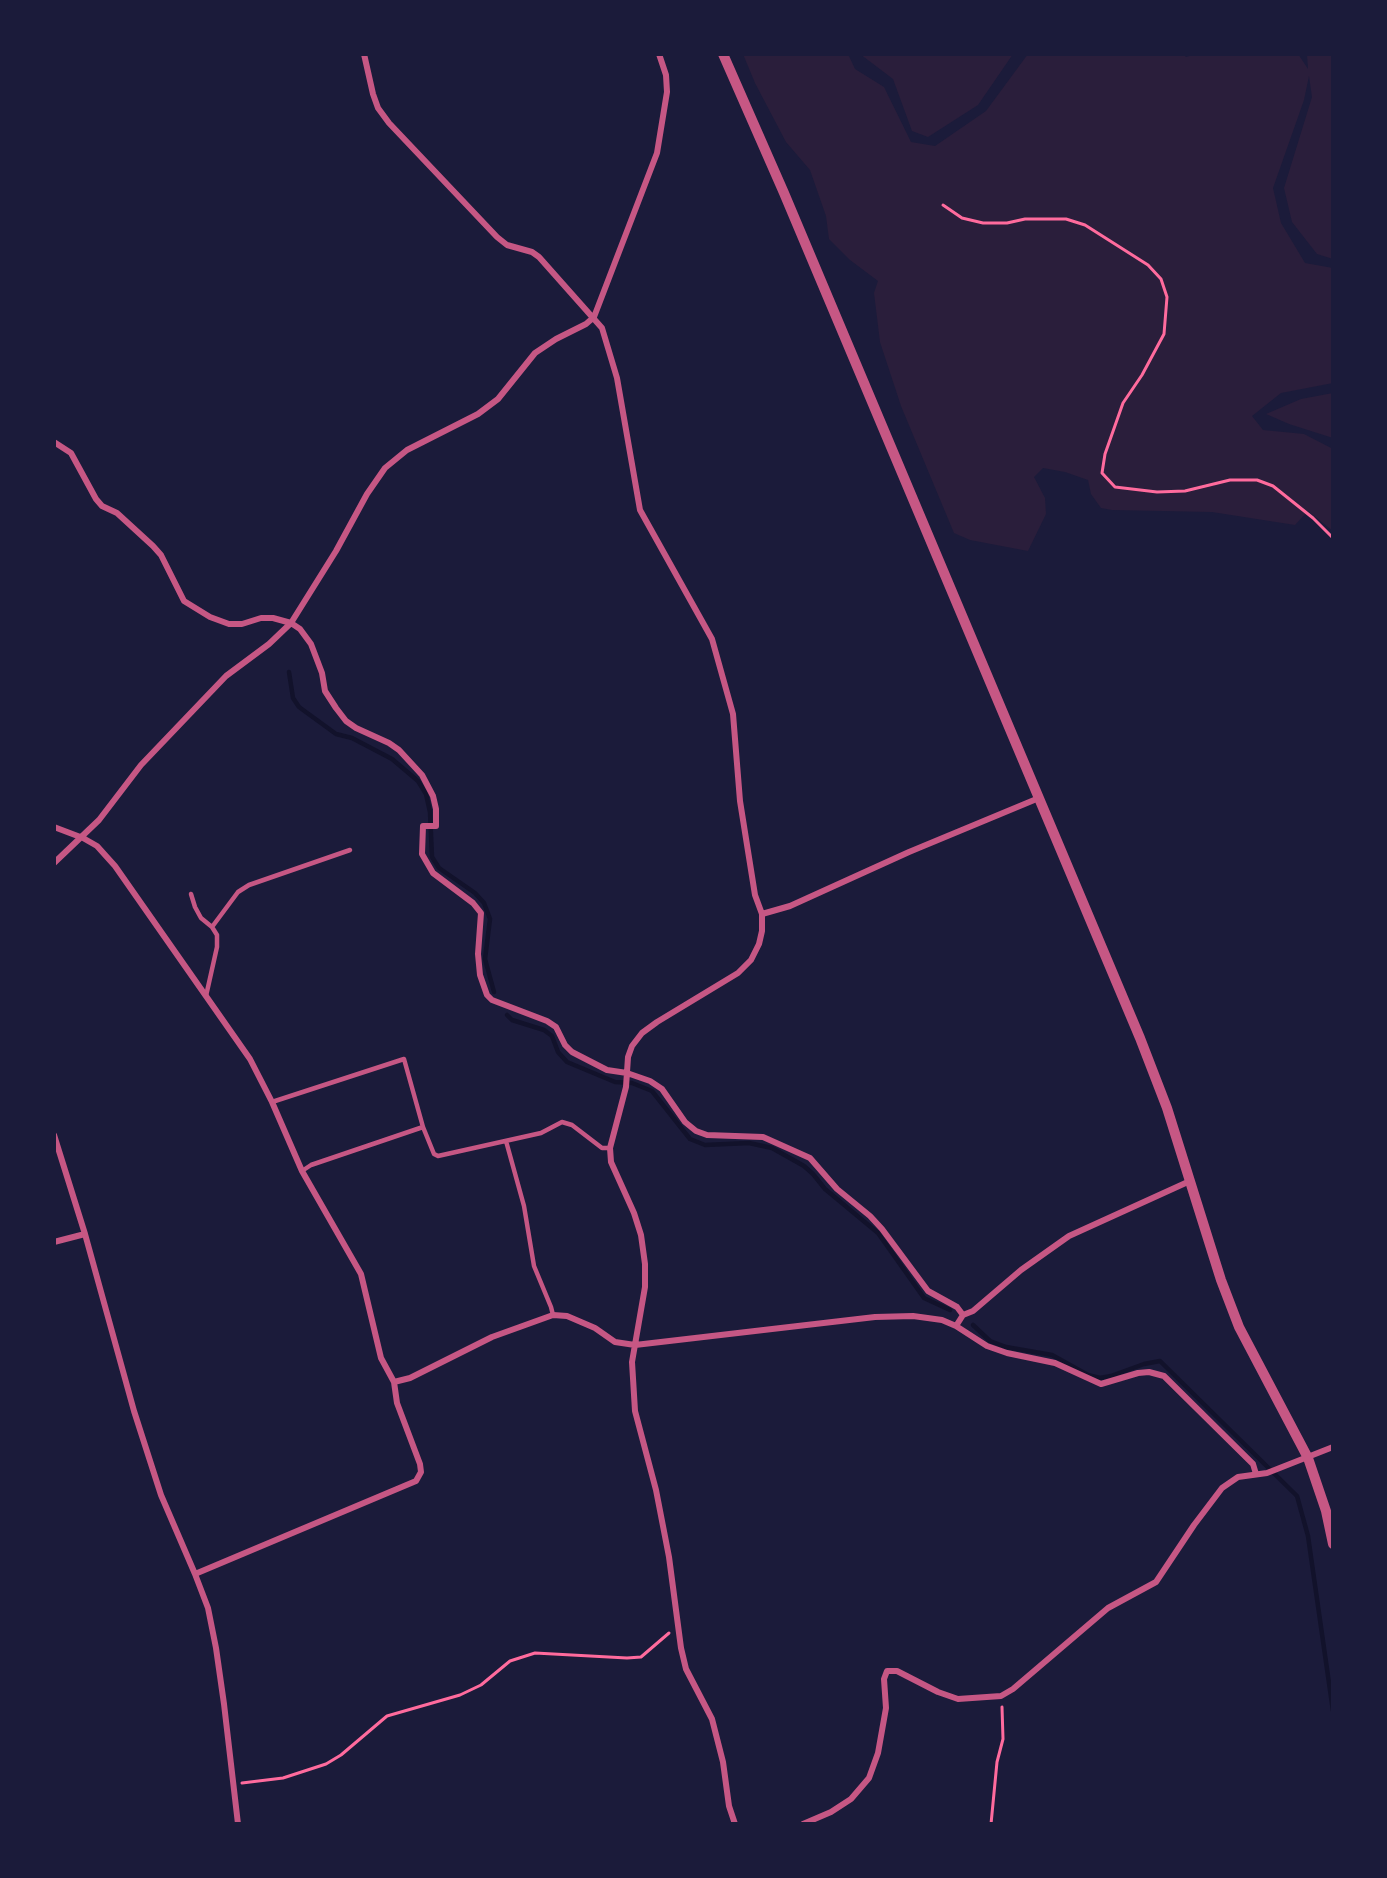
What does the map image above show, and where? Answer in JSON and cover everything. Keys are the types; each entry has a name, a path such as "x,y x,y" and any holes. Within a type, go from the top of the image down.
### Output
{"street":[{"path":"364,54 378,108 389,123 496,237 507,245 532,252 540,257 602,328 616,378 640,510 712,639 733,714 740,801 755,895 762,914 759,944 751,960 738,973 642,1033 632,1046 610,1148 611,1162 634,1213 641,1235 645,1264 645,1287 632,1362 635,1411 656,1490 669,1557 686,1670 712,1719 723,1762 729,1806 735,1824"},
{"path":"54,863 83,838 141,765 197,705 226,676 269,644 291,623 336,551 367,494 385,468 407,450 478,414 498,399 535,353 586,324 594,317 657,153 667,92 666,75 659,54"},
{"path":"723,54 1040,797 1140,1038 1167,1108 1221,1280 1239,1327 1308,1458 1326,1511 1333,1544"},
{"path":"54,441 71,453 102,506 117,513 161,555 184,601 210,617 229,624 273,618 291,623 300,629 311,644 322,674 325,692 346,721 399,750 422,776 433,796 436,808 436,826 423,826 422,855 433,873 473,903 481,913 478,954 480,975 487,995 492,1000 556,1027 565,1045 572,1052 626,1080 650,1081 662,1089 685,1122 696,1131 707,1135 763,1137 810,1158 837,1189 882,1229 928,1291 957,1307 963,1315"},
{"path":"762,914 790,906 909,852 1040,797"},
{"path":"54,827 97,846 115,866 250,1059 272,1102 302,1171 361,1274 381,1358 394,1382 397,1402 420,1464 421,1472 416,1481 195,1574"},
{"path":"54,1135 85,1234 134,1411 161,1495 208,1608 216,1647 238,1824"},
{"path":"956,1326 963,1315 973,1311 1020,1270 1069,1236 1190,1181"},
{"path":"54,1242 85,1234"},
{"path":"394,1382 410,1378 492,1337 553,1315 567,1316 595,1328 615,1342 635,1346 875,1317 913,1316 942,1320 956,1326 987,1346 1007,1353 1055,1363 1101,1384 1138,1373 1149,1372 1164,1376 1252,1464 1256,1474"},
{"path":"803,1824 831,1812 851,1799 869,1778 880,1742 886,1708 884,1680 887,1671 897,1671 938,1692 958,1699 1001,1696 1013,1689 1108,1608 1156,1582 1222,1488 1238,1477 1278,1470 1333,1446"}],"lane":[{"path":"212,927 238,892 249,885 350,850"},
{"path":"190,894 201,918 212,927 217,935 217,947 206,996"},
{"path":"272,1102 404,1059 423,1127 434,1154 438,1156 542,1133 562,1122 572,1125 602,1148 610,1148"},
{"path":"302,1171 311,1165 423,1127"},
{"path":"506,1142 524,1206 534,1266 553,1315"}],"path":[{"path":"943,205 962,218 983,223 1007,223 1025,219 1066,219 1085,225 1148,265 1161,279 1167,297 1164,334 1142,375 1123,403 1106,454 1102,473 1115,487 1157,492 1185,491 1230,480 1257,480 1273,486 1313,518 1333,538"},
{"path":"234,1784 284,1778 326,1764 341,1755 387,1716 460,1695 481,1685 510,1661 535,1653 641,1657 678,1627"},
{"path":"991,1824 997,1762 1003,1739 1001,1696"}],"shaded area":[{"path":"743,54 848,54 855,69 884,87 911,142 935,146 986,111 1028,54 1183,54 1186,57 1196,54 1298,54 1308,69 1307,54 1333,54 1333,259 1317,254 1292,222 1284,188 1312,97 1309,76 1304,100 1273,188 1281,223 1305,263 1333,268 1333,383 1281,393 1252,416 1263,430 1304,434 1333,449 1333,531 1308,511 1295,525 1212,512 1101,508 1091,494 1088,480 1065,472 1043,468 1034,477 1045,498 1046,514 1028,551 970,540 954,533 901,406 880,342 874,293 878,281 850,260 829,239 826,216 810,170 786,142 755,83"},
{"path":"860,54 1013,54 978,105 928,137 912,131 893,79"},
{"path":"1333,393 1333,438 1266,414 1301,399"}],"waterway":[{"path":"289,672 293,698 299,707 336,734 352,738 392,759 418,781 426,794 430,812 432,857 439,868 475,893 484,903 490,919 485,959 494,992"},
{"path":"507,1015 512,1020 544,1030 552,1036 558,1052 567,1062 615,1082 632,1083 652,1091 690,1139 705,1145 749,1143 772,1148 804,1166 825,1189 878,1233 924,1298 950,1310"},
{"path":"973,1325 990,1341 1006,1347 1052,1355 1088,1375 1100,1378 1160,1361 1297,1496 1308,1536 1333,1711"}]}
